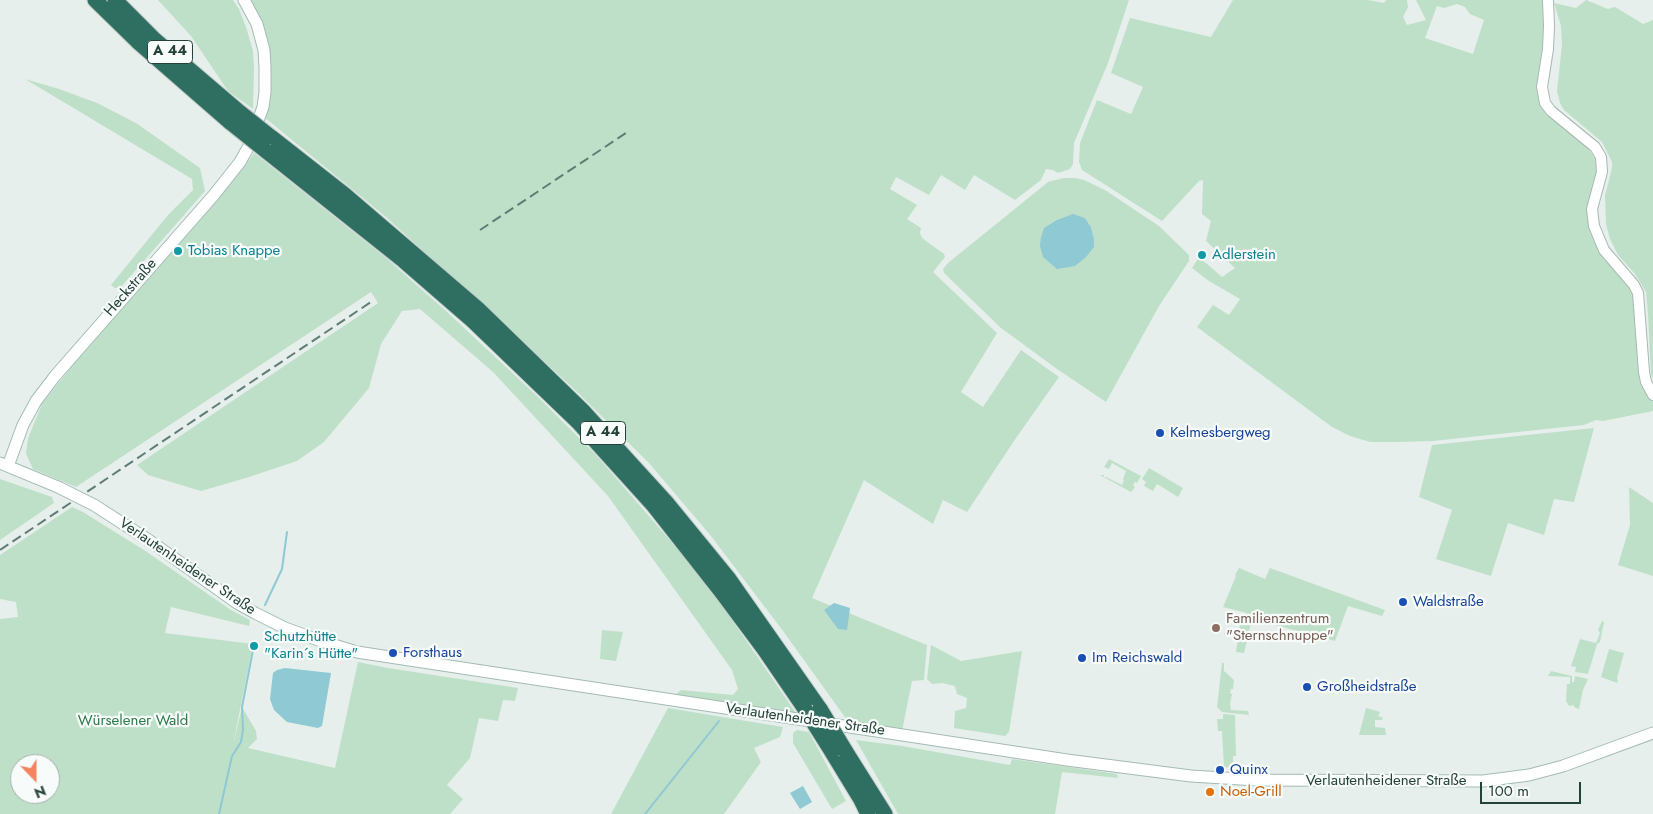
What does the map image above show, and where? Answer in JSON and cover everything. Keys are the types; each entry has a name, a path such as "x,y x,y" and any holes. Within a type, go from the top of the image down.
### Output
{"highway":[{"name":"A 44","path":"96,0 137,42 231,112"},
{"name":"A 44","path":"115,0 231,112 472,320 578,422 654,506 672,529 753,634 805,709 884,814"},
{"path":"194,61 231,112"},
{"name":"A 44","path":"268,144 345,195 478,309 584,412 666,502 729,578 820,709 868,814"}],"main road":[{"name":"Heckstraße","path":"4,465 36,401 77,349 224,182 240,162 249,146 262,108 265,92 265,67 264,50 257,24 244,0"},
{"name":"Verlautenheidener Straße","path":"4,465 58,487 94,505 150,541 237,603 255,613 285,628 357,652 1067,760 1191,776 1258,780 1483,781 1529,775 1563,766 1653,733"}],"street":[{"path":"1548,0 1548,49 1542,87 1545,103 1551,111 1595,147 1601,157 1602,172 1592,210 1594,226 1604,250 1634,285 1638,293 1644,372 1646,382 1653,395"}],"green space":[{"path":"158,0 233,0 239,9 253,51 253,109 228,91 191,36"},
{"path":"251,0 1129,0 1108,63 1074,143 1073,164 1070,169 1058,173 1046,169 1041,180 1015,200 974,175 965,190 941,175 929,195 896,177 890,189 917,205 907,219 921,228 922,238 944,254 945,257 933,272 997,333 961,392 983,407 1021,350 1059,377 967,512 943,500 933,524 864,480 812,598 927,645 924,680 912,681 902,731 847,720 711,536 649,463 573,388 386,217 264,117 261,21"},
{"path":"1233,0 1368,0 1384,3 1386,0 1407,0 1408,7 1403,17 1407,25 1426,20 1416,0 1543,0 1546,26 1542,106 1585,144 1595,159 1597,171 1587,210 1590,228 1600,253 1631,287 1634,295 1649,397 1653,402 1653,411 1603,421 1596,420 1584,425 1433,441 1370,442 1350,436 1332,427 1197,327 1213,305 1229,315 1240,299 1209,281 1192,268 1199,257 1222,277 1235,268 1206,241 1211,221 1202,214 1203,180 1199,181 1162,221 1082,170 1079,162 1080,143 1097,100 1131,114 1143,87 1111,73 1130,18 1211,37","holes":["1457,4 1465,7 1470,14 1484,20 1473,54 1425,38 1437,6 1444,8"]},
{"path":"1586,0 1608,9 1615,7 1643,24 1653,20 1653,379 1651,374 1646,292 1635,274 1618,255 1610,239 1606,224 1605,196 1612,162 1602,142 1564,110 1557,91 1562,45 1561,26 1554,3 1576,8"},
{"path":"25,79 97,103 136,123 200,168 205,191 121,287 115,288 111,285 168,215 193,190 192,179"},
{"path":"254,153 386,258 536,395 595,454 681,553 728,614 796,713 675,695 681,690 733,695 738,689 732,670 608,496 493,372 420,309 402,311 381,344 369,388 324,442 297,461 201,491 148,475 137,465 378,303 371,292 76,487 33,469 26,454 28,438 42,404 76,361 245,166"},
{"path":"1063,178 1075,178 1105,190 1159,226 1189,255 1189,261 1159,306 1106,402 1001,328 944,273 943,269 948,263 1048,182","holes":["1073,215 1085,218 1091,227 1094,239 1065,217"]},
{"path":"1594,428 1574,502 1554,499 1544,535 1508,523 1491,576 1436,559 1452,510 1419,497 1432,445"},
{"path":"1109,459 1141,476 1137,483 1135,482 1133,485 1135,487 1131,492 1100,475 1104,475 1104,477 1122,485 1126,471 1112,463 1109,469 1104,467"},
{"path":"1149,468 1183,488 1178,497 1157,484 1153,491 1144,486 1146,482 1142,479"},
{"path":"0,479 52,497 54,503 0,540"},
{"path":"1629,487 1653,503 1653,576 1618,565 1630,525"},
{"name":"Würselener Wald","path":"72,507 83,512 144,550 231,610 250,620 249,626 171,607 165,633 253,644 233,745 242,707 256,731 257,739 248,748 335,768 358,662 518,688 515,701 503,700 498,721 479,718 470,758 447,785 463,799 450,814 0,814 0,619 18,617 16,602 0,599 0,555"},
{"path":"1239,568 1265,579 1270,568 1385,610 1382,616 1348,606 1335,641 1252,619 1244,653 1236,652 1240,624 1247,613 1223,607"},
{"path":"1602,621 1604,622 1600,642 1597,644 1588,674 1575,672 1576,667 1571,666 1580,639 1596,643"},
{"path":"602,630 623,632 616,661 600,659"},
{"path":"931,645 961,661 1022,651 1009,732 1005,736 954,728 955,711 966,708 967,698 957,694 955,686 942,683 932,684 927,679"},
{"path":"1609,649 1624,653 1617,683 1601,677"},
{"path":"1222,663 1224,663 1224,671 1234,680 1233,689 1231,689 1230,693 1232,694 1231,710 1248,711 1249,715 1222,712 1217,707"},
{"path":"1551,671 1572,676 1572,682 1574,682 1575,676 1588,679 1583,690 1579,709 1574,707 1574,705 1569,706 1566,701 1567,684 1570,684 1570,677 1548,676"},
{"path":"668,708 783,727 780,737 754,748 761,762 724,814 611,814"},
{"path":"1366,708 1380,712 1378,716 1383,718 1382,720 1375,720 1375,727 1385,728 1386,735 1359,735"},
{"path":"1223,714 1235,715 1236,756 1233,756 1233,766 1244,769 1224,767 1222,731 1218,731 1217,719 1223,719"},
{"path":"797,730 809,732 846,801 832,809 793,743 793,733"},
{"path":"856,740 1010,765 1012,759 1117,774 1118,778 1062,772 1055,814 898,814"}],"water":[{"path":"1073,214 1085,218 1091,227 1094,247 1075,266 1057,269 1043,257 1040,246 1041,237 1044,228 1057,220"},
{"path":"834,603 850,608 847,630 838,629 824,610"},
{"path":"285,668 331,673 322,726 318,728 287,722 274,710 270,699 273,673"},
{"path":"803,786 812,802 800,809 790,793"}],"waterway":[{"path":"265,605 282,569 287,532"},
{"path":"219,814 232,756 241,742 243,730 242,707 253,650"},
{"path":"645,814 719,721"}],"railway":[{"path":"480,230 629,131"},
{"path":"0,550 374,300"}],"place":[{"name":"Tobias Knappe","path":"178,251"},
{"name":"Adlerstein","path":"1202,255"},
{"name":"Kelmesbergweg","path":"1160,433"},
{"name":"Waldstraße","path":"1403,602"},
{"name":"Familienzentrum \"Sternschnuppe\"","path":"1216,628"},
{"name":"Schutzhütte \"Karin´s Hütte\"","path":"254,646"},
{"name":"Forsthaus","path":"393,653"},
{"name":"Im Reichswald","path":"1082,658"},
{"name":"Großheidstraße","path":"1307,687"},
{"name":"Quinx","path":"1220,770"},
{"name":"Noel-Grill","path":"1210,792"}]}
